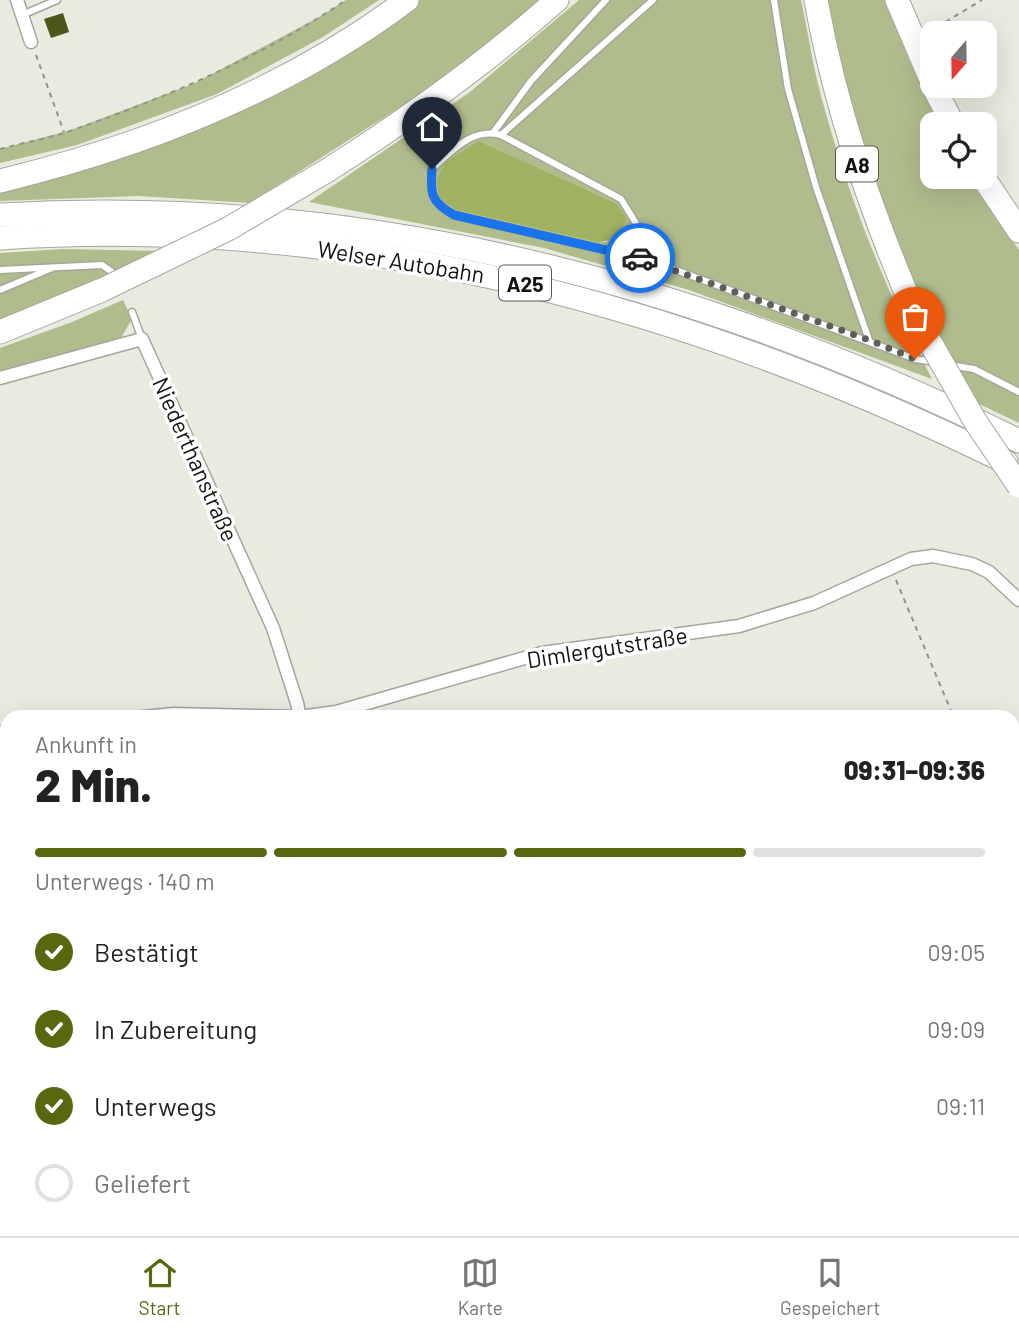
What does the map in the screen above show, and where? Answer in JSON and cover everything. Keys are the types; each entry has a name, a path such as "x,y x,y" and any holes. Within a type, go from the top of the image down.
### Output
{"highway":[{"path":"0,181 121,147 198,118 303,66 407,0"},
{"path":"0,331 228,229 328,170 443,92 557,0"},
{"name":"A8","path":"816,0 844,121 888,251 918,321 975,421 1019,486"},
{"path":"897,0 920,54"},
{"path":"991,189 1019,231"},
{"name":"Welser Autobahn","path":"0,215 126,211 280,219 438,241 512,256 669,299 771,334 888,382 1019,441"},
{"name":"Welser Autobahn","path":"0,239 86,235 254,240 417,261 516,281 625,310 791,367 904,414 1019,468"}],"street":[{"path":"17,0 31,42"},
{"path":"0,378 142,339"},
{"name":"Niederthanstraße","path":"142,339 274,628 299,710"},
{"name":"Dimlergutstraße","path":"343,710 542,653 739,626 814,603 911,559 933,556 954,558 989,572 1019,600"}],"lane":[{"path":"22,15 57,0"},
{"path":"493,133 531,81 606,0"},
{"path":"501,135 653,0"},
{"path":"774,0 788,89 816,187 869,340"},
{"path":"649,260 642,233 621,199 501,135 493,133 469,136 432,169 430,190 439,207 454,215 649,260 915,359 974,369 1019,392"},
{"path":"0,270 102,265 107,281"},
{"path":"0,290 57,266"},
{"path":"132,312 142,339"}],"path":[{"path":"0,149 65,133 195,83 346,0"},
{"path":"947,21 982,0"},
{"path":"31,42 65,133"},
{"path":"891,568 951,710"}],"shaded area":[{"path":"346,0 379,0 323,37 217,94 77,145 0,163 0,149 71,130 195,83"},
{"path":"418,0 541,0 427,90 250,203 139,196 0,201 0,190 68,174"},
{"path":"579,0 801,0 821,96 846,180 885,281 932,379 689,290 544,248 309,202 470,92","holes":["479,141 616,203 607,242 596,242 456,210"]},
{"path":"827,0 885,0 920,82 920,98 928,98 935,112 920,112 920,189 976,189 1019,250 1019,423 979,404 929,316 875,191 836,54"},
{"path":"479,141 616,203 626,218 621,228 611,239 596,242 456,210 440,198 436,181 446,162"},
{"path":"64,249 160,251 19,315 0,321 0,253"},
{"path":"123,300 132,319 121,338 0,371 0,348"}],"building":[{"path":"63,13 69,32 51,38 44,19"}],"way so far":[{"path":"640,258 915,359"}],"route":[{"path":"432,169 430,190 439,207 454,215 640,258"}]}
